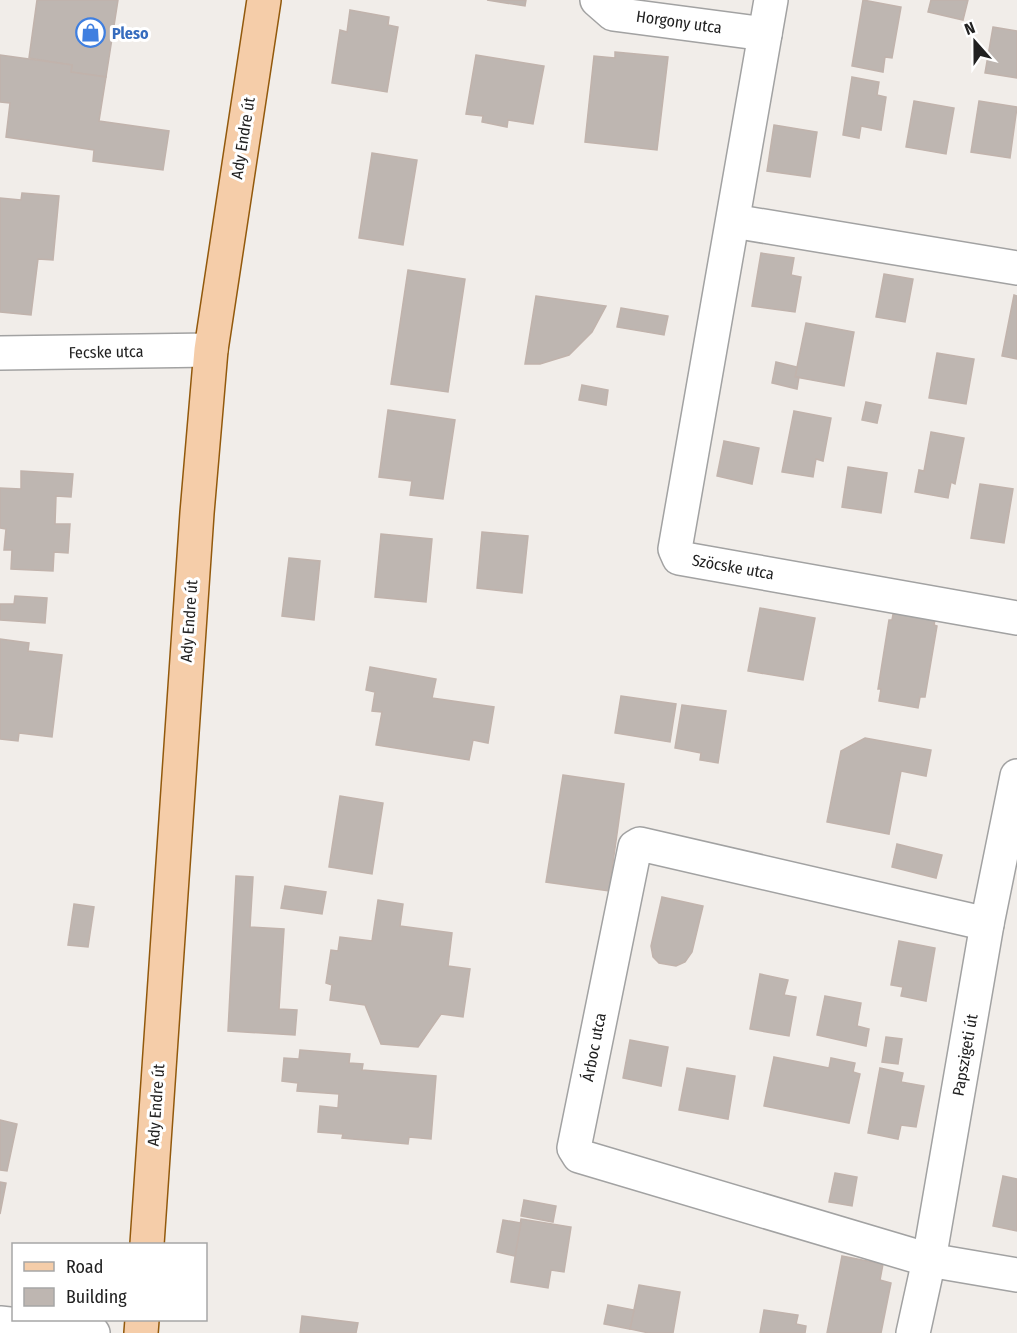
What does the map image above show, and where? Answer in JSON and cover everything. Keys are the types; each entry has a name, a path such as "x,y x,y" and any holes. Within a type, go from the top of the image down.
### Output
{"main road":[{"name":"Ady Endre út","path":"147,1243 197,513 211,350 264,0"}],"street":[{"name":"Horgony utca","path":"597,0 613,14 765,34"},
{"name":"Szöcske utca","path":"771,0 675,549 680,558 1017,618"},
{"path":"733,221 1017,268"},
{"name":"Fecske utca","path":"0,353 211,350"},
{"name":"Papszigeti út","path":"913,1333 929,1260 987,924 1017,776"},
{"name":"Árboc utca","path":"987,924 640,844 634,847 574,1148 579,1156 929,1260 1017,1275"},
{"path":"0,1323 93,1333"}],"building":[{"path":"37,0 118,0 106,77 71,72 72,65 29,58"},
{"path":"487,0 526,0 525,6"},
{"path":"863,0 901,7 892,58 885,57 883,72 852,66"},
{"path":"931,0 968,0 963,20 928,12"},
{"path":"350,10 389,17 388,25 398,27 387,92 332,83 340,30 347,32"},
{"path":"993,27 1017,31 1017,78 985,73"},
{"path":"615,52 668,57 657,150 585,142 594,56 615,58"},
{"path":"0,55 72,65 71,72 106,77 99,121 169,131 163,170 93,161 94,150 6,137 10,103 0,102"},
{"path":"476,55 544,66 533,124 508,120 507,127 482,122 483,116 466,114"},
{"path":"852,77 879,82 877,95 886,97 881,130 861,126 859,138 843,135"},
{"path":"914,101 954,108 946,154 906,147"},
{"path":"979,101 1017,107 1010,158 971,152"},
{"path":"774,125 817,132 810,177 767,171"},
{"path":"372,153 417,160 403,245 359,238"},
{"path":"22,193 59,196 53,260 38,259 31,315 0,312 0,198 21,200"},
{"path":"761,253 794,258 791,275 801,277 795,312 752,306"},
{"path":"408,270 465,279 448,392 391,384"},
{"path":"884,274 913,279 905,322 876,317"},
{"path":"1014,295 1017,296 1017,359 1002,356"},
{"path":"536,296 606,306 592,332 569,355 540,364 525,364"},
{"path":"621,308 668,316 664,335 617,327"},
{"path":"806,323 854,332 844,386 795,377"},
{"path":"937,353 974,359 966,404 929,398"},
{"path":"776,362 797,367 795,377 799,377 797,389 772,383"},
{"path":"582,385 608,390 606,405 579,400"},
{"path":"866,402 881,405 877,423 862,420"},
{"path":"388,410 455,420 443,499 410,495 412,481 379,477"},
{"path":"794,411 831,418 823,461 816,459 813,477 782,472"},
{"path":"931,432 964,438 955,484 951,482 948,498 915,492 919,470 924,471"},
{"path":"724,441 759,448 752,484 717,476"},
{"path":"848,467 887,473 881,513 842,507"},
{"path":"21,471 73,474 71,497 56,496 55,524 70,524 68,553 54,552 53,571 11,569 12,550 4,550 6,529 0,528 0,488 21,489"},
{"path":"980,484 1013,489 1004,543 971,538"},
{"path":"482,532 528,536 522,593 477,588"},
{"path":"381,534 432,539 426,602 375,597"},
{"path":"289,558 320,561 314,620 282,616"},
{"path":"15,596 47,598 45,623 0,620 0,604 14,604"},
{"path":"895,604 937,610 934,625 937,626 925,697 920,697 918,708 879,701 881,689 878,689 889,620 892,620"},
{"path":"760,608 815,618 803,680 748,671"},
{"path":"0,639 29,643 28,651 62,655 52,737 19,733 18,741 0,739"},
{"path":"370,667 436,679 432,698 494,707 488,743 473,740 469,760 376,745 382,712 372,711 375,692 366,690"},
{"path":"621,696 676,704 670,742 615,733"},
{"path":"682,705 726,711 718,763 700,760 701,753 675,748"},
{"path":"865,738 931,750 926,776 901,771 889,834 827,822 841,751"},
{"path":"563,775 624,784 609,891 546,882"},
{"path":"340,796 383,803 372,874 329,867"},
{"path":"897,844 942,855 936,878 892,867"},
{"path":"236,876 253,877 250,927 284,929 279,1009 297,1010 295,1035 228,1031"},
{"path":"285,886 326,892 322,914 281,908"},
{"path":"662,897 703,906 692,952 685,962 676,966 659,963 653,957 651,946"},
{"path":"378,900 403,904 400,926 452,933 448,966 470,969 463,1017 441,1014 418,1047 381,1044 365,1005 330,1000 332,985 326,983 331,950 338,951 340,937 372,941"},
{"path":"74,904 94,907 88,947 68,945"},
{"path":"899,941 935,948 926,1001 901,996 903,987 891,985"},
{"path":"760,974 788,980 784,995 796,997 789,1036 750,1029"},
{"path":"825,996 861,1003 857,1026 869,1029 866,1046 817,1035"},
{"path":"886,1037 902,1039 898,1064 882,1062"},
{"path":"630,1040 668,1047 661,1086 623,1078"},
{"path":"300,1050 350,1054 349,1063 363,1064 362,1070 436,1076 431,1139 409,1137 408,1144 342,1138 343,1134 318,1132 320,1106 338,1108 339,1094 297,1091 298,1083 282,1081 284,1058 299,1059"},
{"path":"774,1057 829,1068 831,1058 855,1063 853,1072 860,1074 849,1123 764,1106"},
{"path":"687,1068 735,1076 728,1119 679,1110"},
{"path":"880,1068 903,1073 901,1082 924,1086 916,1127 901,1125 898,1139 868,1133"},
{"path":"0,1120 17,1124 7,1171 0,1170"},
{"path":"835,1173 857,1177 852,1206 829,1202"},
{"path":"1003,1176 1017,1179 1017,1231 993,1226"},
{"path":"0,1182 6,1183 0,1214"},
{"path":"524,1200 556,1206 553,1222 521,1216"},
{"path":"521,1219 571,1227 564,1272 551,1270 548,1288 511,1282"},
{"path":"503,1220 521,1223 515,1256 497,1252"},
{"path":"842,1256 883,1264 880,1280 891,1283 881,1333 827,1333"},
{"path":"639,1285 680,1292 673,1333 649,1333 630,1329"},
{"path":"608,1305 634,1310 630,1329 604,1324"},
{"path":"764,1310 798,1315 796,1324 806,1326 805,1333 760,1333"},
{"path":"302,1316 358,1323 356,1333 300,1333"}],"place":[{"name":"Pleso","path":"91,33"}]}
